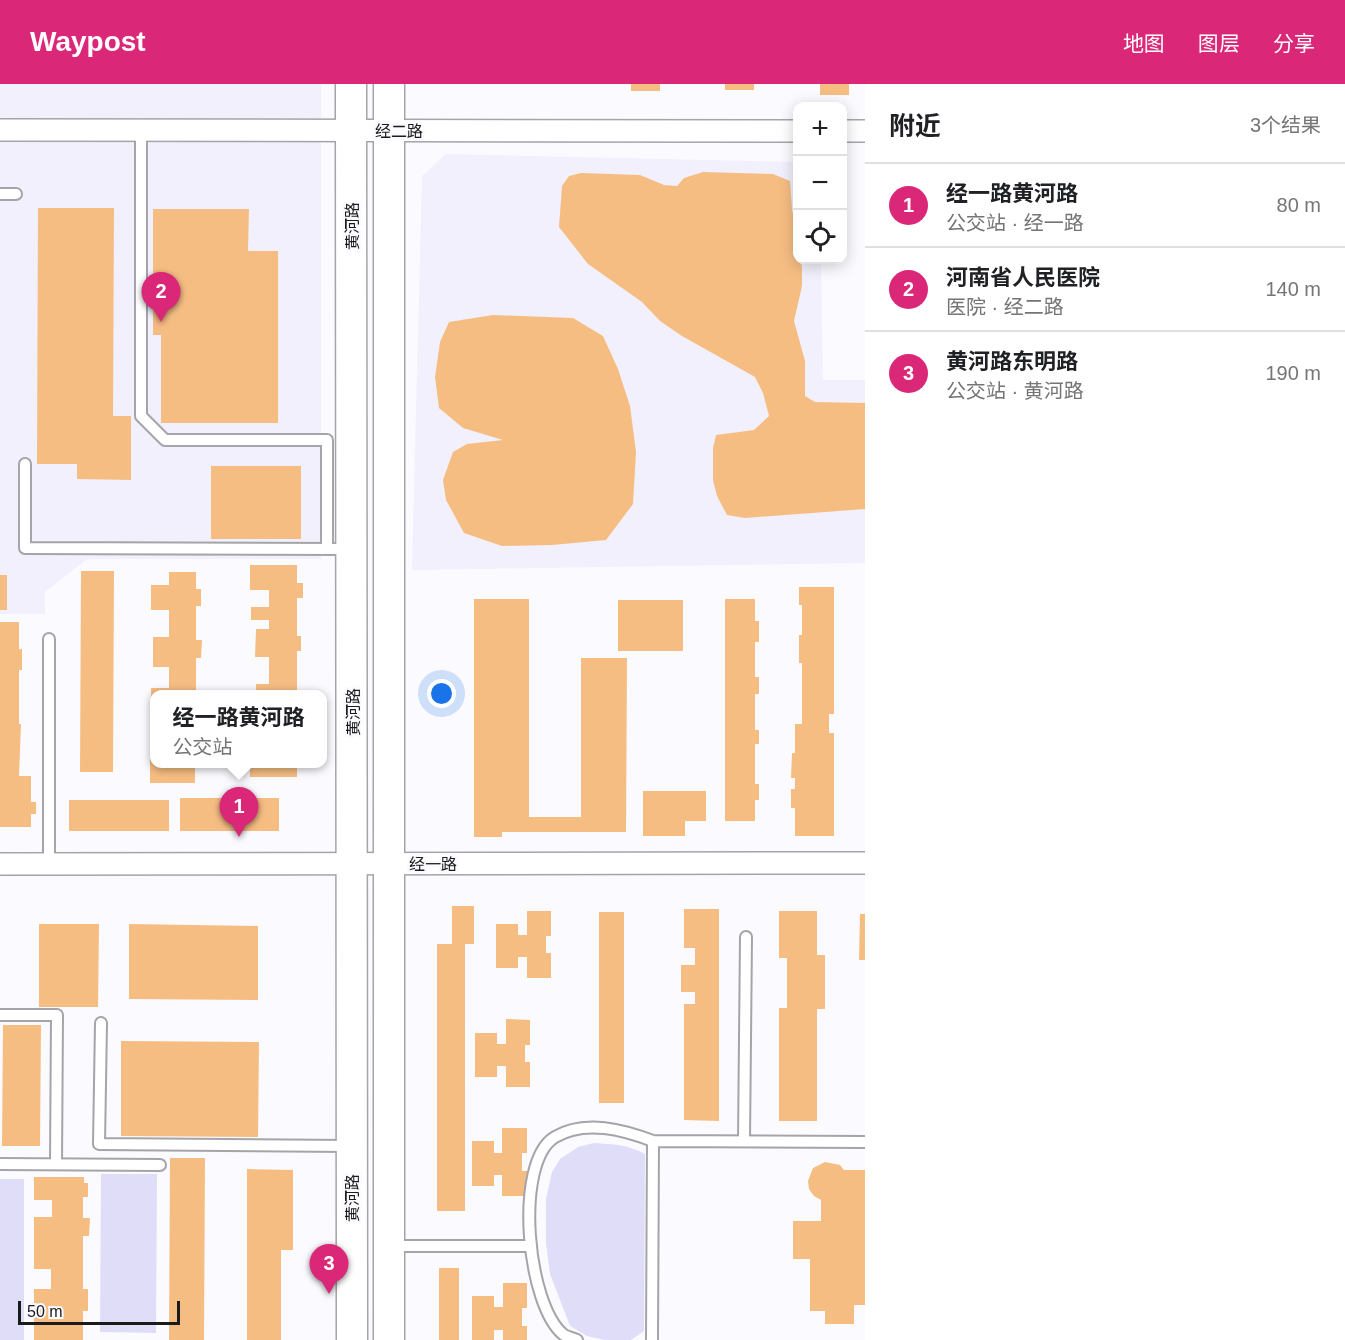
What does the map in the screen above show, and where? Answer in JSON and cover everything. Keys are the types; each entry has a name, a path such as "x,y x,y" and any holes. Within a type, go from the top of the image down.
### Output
{"main road":[{"name":"黄河路","path":"351,84 340,549 352,864 352,1340"},
{"path":"389,84 389,1340"}],"street":[{"name":"经二路","path":"0,130 793,131"},
{"path":"847,131 865,131"},
{"name":"经一路","path":"0,864 865,863"}],"lane":[{"path":"25,464 25,548 340,549 327,440 165,440 141,416 141,130"},
{"path":"0,194 16,194"},
{"path":"49,639 49,864"},
{"path":"744,1141 746,937"},
{"path":"0,1015 57,1015 57,1164"},
{"path":"100,1023 99,1144 352,1146"},
{"path":"577,1340 562,1337 550,1316 539,1289 530,1246 529,1212 534,1172 544,1147 554,1137 572,1131 599,1128 624,1130 654,1141 865,1142"},
{"path":"652,1340 654,1141"},
{"path":"0,1164 160,1165"},
{"path":"389,1246 530,1246"}],"shaded area":[{"path":"0,84 321,84 321,559 87,559 45,592 45,614 0,614"},
{"path":"446,154 793,162 793,264 821,264 823,380 865,380 865,563 412,570 422,176"},
{"path":"594,1143 627,1147 645,1154 644,1331 631,1340 605,1340 587,1336 570,1326 550,1274 546,1243 546,1199 552,1172 560,1159 578,1147"},
{"path":"101,1174 157,1174 156,1333 100,1332"},
{"path":"0,1179 24,1179 24,1340 0,1340"}],"building":[{"path":"631,84 660,84 660,91 631,91"},
{"path":"725,84 754,84 754,90 725,90"},
{"path":"820,84 849,84 849,95 820,95"},
{"path":"703,172 773,174 790,181 793,214 793,264 802,264 802,268 802,286 794,321 805,361 805,396 815,402 865,403 865,509 745,518 727,515 717,496 713,480 713,448 716,435 754,430 769,416 763,393 755,377 660,321 642,302 588,264 559,227 562,186 569,176 581,173 640,175 664,185 677,186 684,178"},
{"path":"38,208 114,208 113,416 131,416 131,480 77,479 77,464 37,464"},
{"path":"153,209 249,209 248,251 278,251 278,423 161,423 161,335 153,335"},
{"path":"493,315 573,318 603,336 618,369 630,406 636,452 633,504 606,540 552,545 502,546 464,533 446,500 443,480 453,452 467,444 503,440 463,428 439,408 435,377 440,342 449,322"},
{"path":"211,466 301,466 301,539 211,539"},
{"path":"250,565 297,565 297,583 303,583 303,598 297,598 297,636 301,636 301,651 297,651 297,690 256,690 256,684 269,684 269,657 255,657 256,629 269,629 269,620 251,620 251,607 269,607 269,590 250,590"},
{"path":"81,571 114,571 113,772 80,772"},
{"path":"169,572 196,572 196,589 201,589 201,606 196,606 196,640 202,640 201,658 196,658 196,690 151,690 151,688 169,688 169,667 153,667 153,637 169,637 169,610 151,610 151,585 169,585"},
{"path":"0,575 7,575 7,610 0,610"},
{"path":"799,587 834,587 834,714 829,714 829,733 834,733 834,836 795,836 795,808 791,808 791,789 795,789 795,778 791,778 792,753 795,753 795,724 802,724 802,663 799,663 799,635 802,635 802,605 799,605"},
{"path":"474,599 529,599 529,817 581,817 581,658 627,658 626,832 502,832 502,837 474,837"},
{"path":"725,599 755,599 755,621 759,621 759,642 755,642 755,677 759,677 759,694 755,694 755,730 759,730 759,744 755,744 755,784 759,784 759,800 755,800 755,821 725,821"},
{"path":"618,600 683,600 683,651 618,651"},
{"path":"0,622 19,622 22,670 19,670 19,724 21,724 19,776 31,776 31,802 36,802 36,814 31,814 31,827 0,827"},
{"path":"150,768 195,768 195,783 150,783"},
{"path":"250,768 297,768 297,777 250,777"},
{"path":"643,791 706,791 706,821 685,821 685,836 643,836"},
{"path":"180,798 279,798 279,831 180,831"},
{"path":"69,800 169,800 169,831 69,831"},
{"path":"452,906 474,906 474,944 465,944 465,1211 437,1211 437,944 452,944"},
{"path":"684,909 719,909 719,1121 684,1120 684,1004 695,1004 695,992 681,992 681,965 695,965 695,948 684,948"},
{"path":"527,911 551,911 551,936 546,936 546,953 551,953 551,978 527,978 527,957 518,957 518,968 496,968 496,924 518,924 518,935 527,935"},
{"path":"779,911 817,911 817,955 825,955 825,1009 817,1009 817,1121 779,1121 779,1008 787,1008 787,958 779,958"},
{"path":"599,912 624,912 624,1103 599,1103"},
{"path":"860,914 865,914 865,960 859,960"},
{"path":"39,924 99,924 98,1007 39,1007"},
{"path":"129,924 258,926 258,1000 129,999"},
{"path":"506,1019 530,1020 530,1045 525,1045 525,1062 530,1062 530,1087 506,1087 506,1066 497,1066 497,1077 475,1077 475,1033 497,1033 497,1044 506,1044"},
{"path":"3,1025 41,1025 40,1146 2,1146"},
{"path":"121,1041 259,1042 258,1137 121,1136"},
{"path":"502,1128 527,1128 527,1153 522,1153 522,1171 527,1171 527,1196 502,1196 502,1175 494,1175 494,1186 472,1186 472,1141 494,1141 494,1153 502,1153"},
{"path":"170,1158 205,1158 204,1340 169,1340"},
{"path":"825,1162 840,1165 844,1170 865,1170 865,1305 854,1305 854,1324 825,1324 825,1311 810,1311 810,1259 793,1259 793,1221 821,1221 821,1200 809,1189 808,1181 813,1168"},
{"path":"247,1169 293,1170 293,1250 281,1250 281,1340 247,1340"},
{"path":"34,1177 84,1177 84,1183 88,1183 88,1197 83,1197 83,1218 90,1218 89,1236 83,1236 83,1289 88,1289 88,1311 83,1311 83,1340 34,1340 34,1289 51,1289 51,1269 34,1269 34,1217 52,1217 52,1200 34,1200"},
{"path":"439,1268 459,1268 459,1340 439,1340"},
{"path":"503,1283 527,1283 527,1308 522,1308 522,1326 527,1326 527,1340 503,1340 503,1330 494,1330 494,1340 472,1340 472,1296 494,1296 494,1307 503,1307"}],"place":[{"name":"河南省人民医院","path":"161,322"},
{"name":"经一路黄河路","path":"239,837"},
{"name":"黄河路东明路","path":"329,1294"}]}
